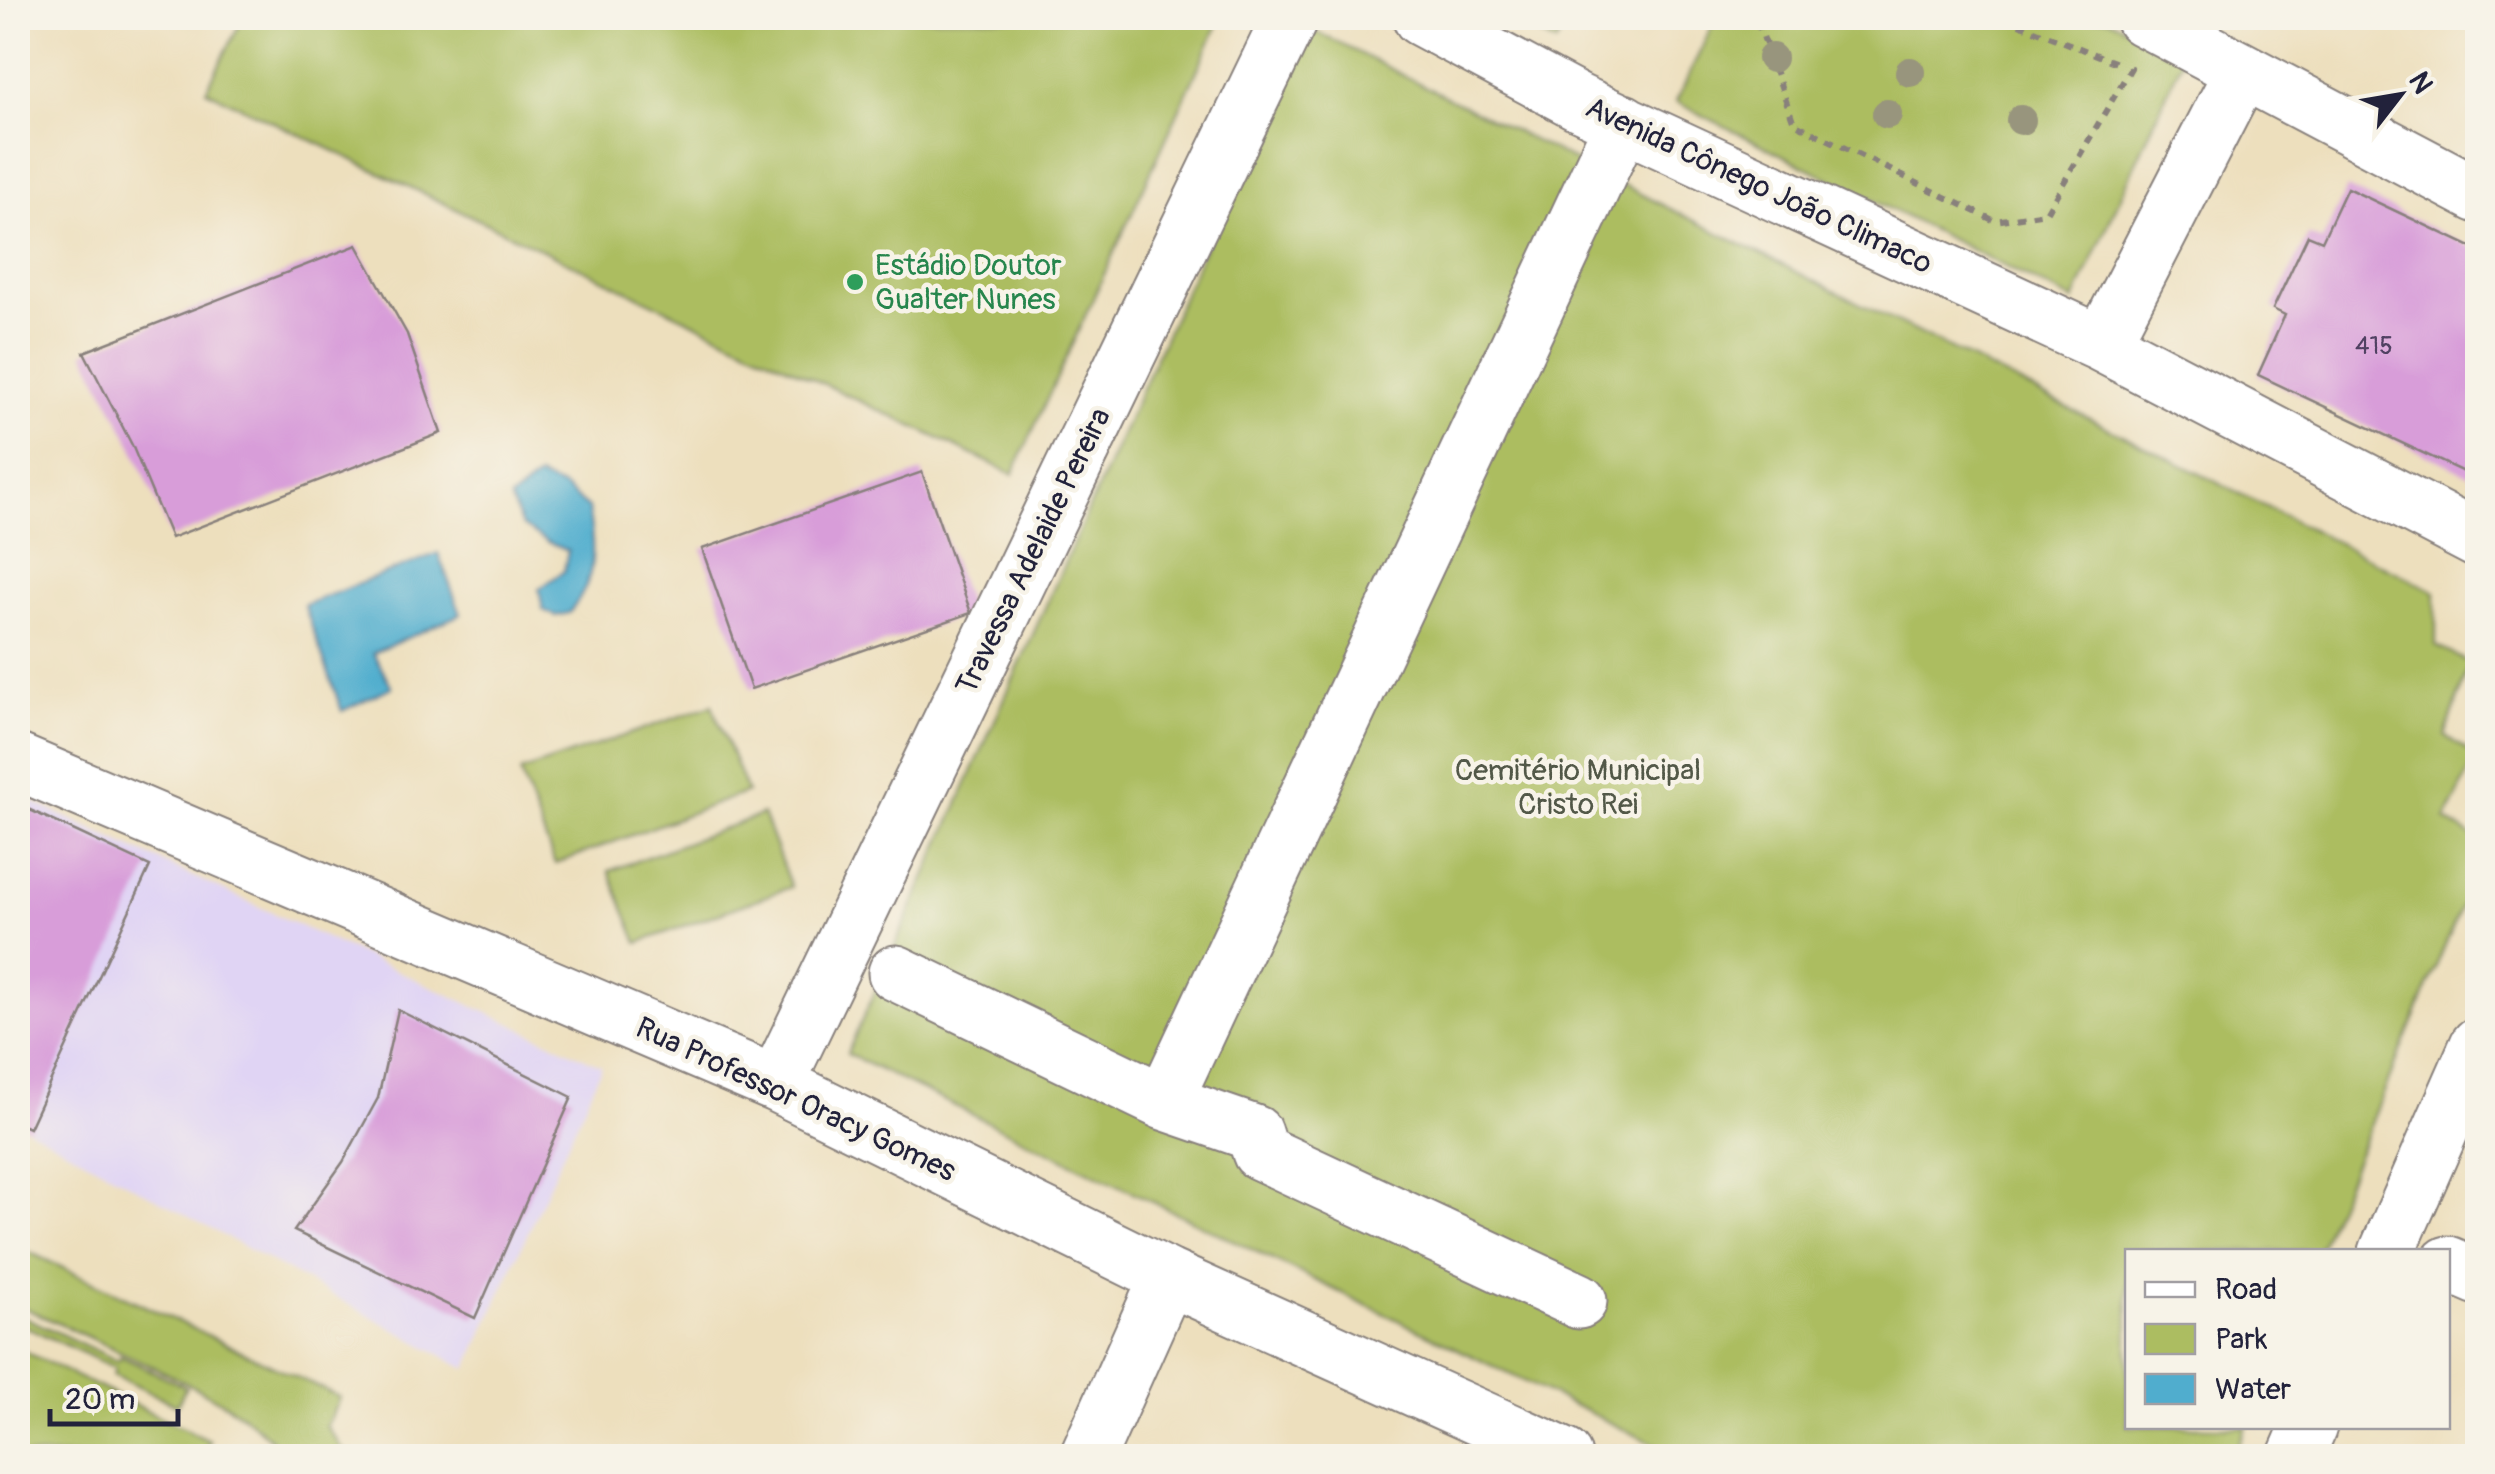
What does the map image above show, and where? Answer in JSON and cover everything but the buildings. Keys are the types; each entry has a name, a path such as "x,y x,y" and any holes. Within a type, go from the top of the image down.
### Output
{"street":[{"name":"Travessa Adelaide Pereira","path":"776,1084 1290,18"},
{"name":"Avenida Cônego João Climaco","path":"1421,18 1578,102 2102,344 2478,540"},
{"path":"2143,18 2478,195"},
{"path":"2102,344 2242,72"},
{"path":"1164,1102 1623,122"},
{"name":"Rua Professor Oracy Gomes","path":"18,762 776,1084 1168,1277 1564,1456"},
{"path":"896,973 1164,1102 1254,1133 1260,1152 1580,1301"},
{"path":"2399,1247 2478,1045"},
{"path":"2450,1265 2478,1278"},
{"path":"1088,1456 1168,1277"},
{"path":"2296,1456 2308,1429"}],"path":[{"path":"1740,18 1760,28 1794,124 1995,221 2046,212 2131,68 2004,18"}],"shaded area":[{"path":"18,795 602,1066 467,1369 18,1123"}],"green space":[{"name":"Estádio Doutor Gualter Nunes","path":"243,18 1221,18 1013,474 206,90"},
{"path":"1507,18 1569,18 1556,43"},
{"path":"1716,18 2107,18 2183,57 2074,301 1676,102"},
{"name":"Cemitério Municipal Cristo Rei","path":"1303,25 2436,592 2436,646 2470,663 2445,736 2476,756 2446,820 2477,839 2477,868 2319,1249 2125,1249 2125,1429 2245,1429 2233,1456 1679,1456 847,1054"},
{"path":"712,705 747,792 555,864 520,772"},
{"path":"763,814 791,887 638,943 609,871"},
{"path":"18,1247 340,1397 326,1426 348,1456 286,1456 254,1424 218,1400 18,1305"},
{"path":"18,1314 118,1361 121,1356 186,1387 177,1405 113,1375 115,1368 18,1323"},
{"path":"18,1348 210,1441 203,1456 18,1456"}],"water":[{"path":"538,477 564,488 588,508 590,523 592,564 585,588 569,613 556,616 543,610 539,589 564,571 568,551 522,526 510,499"},
{"path":"438,553 461,614 373,653 392,687 342,711 304,605"}],"place":[{"name":"Estádio Doutor Gualter Nunes","path":"855,282"}]}
